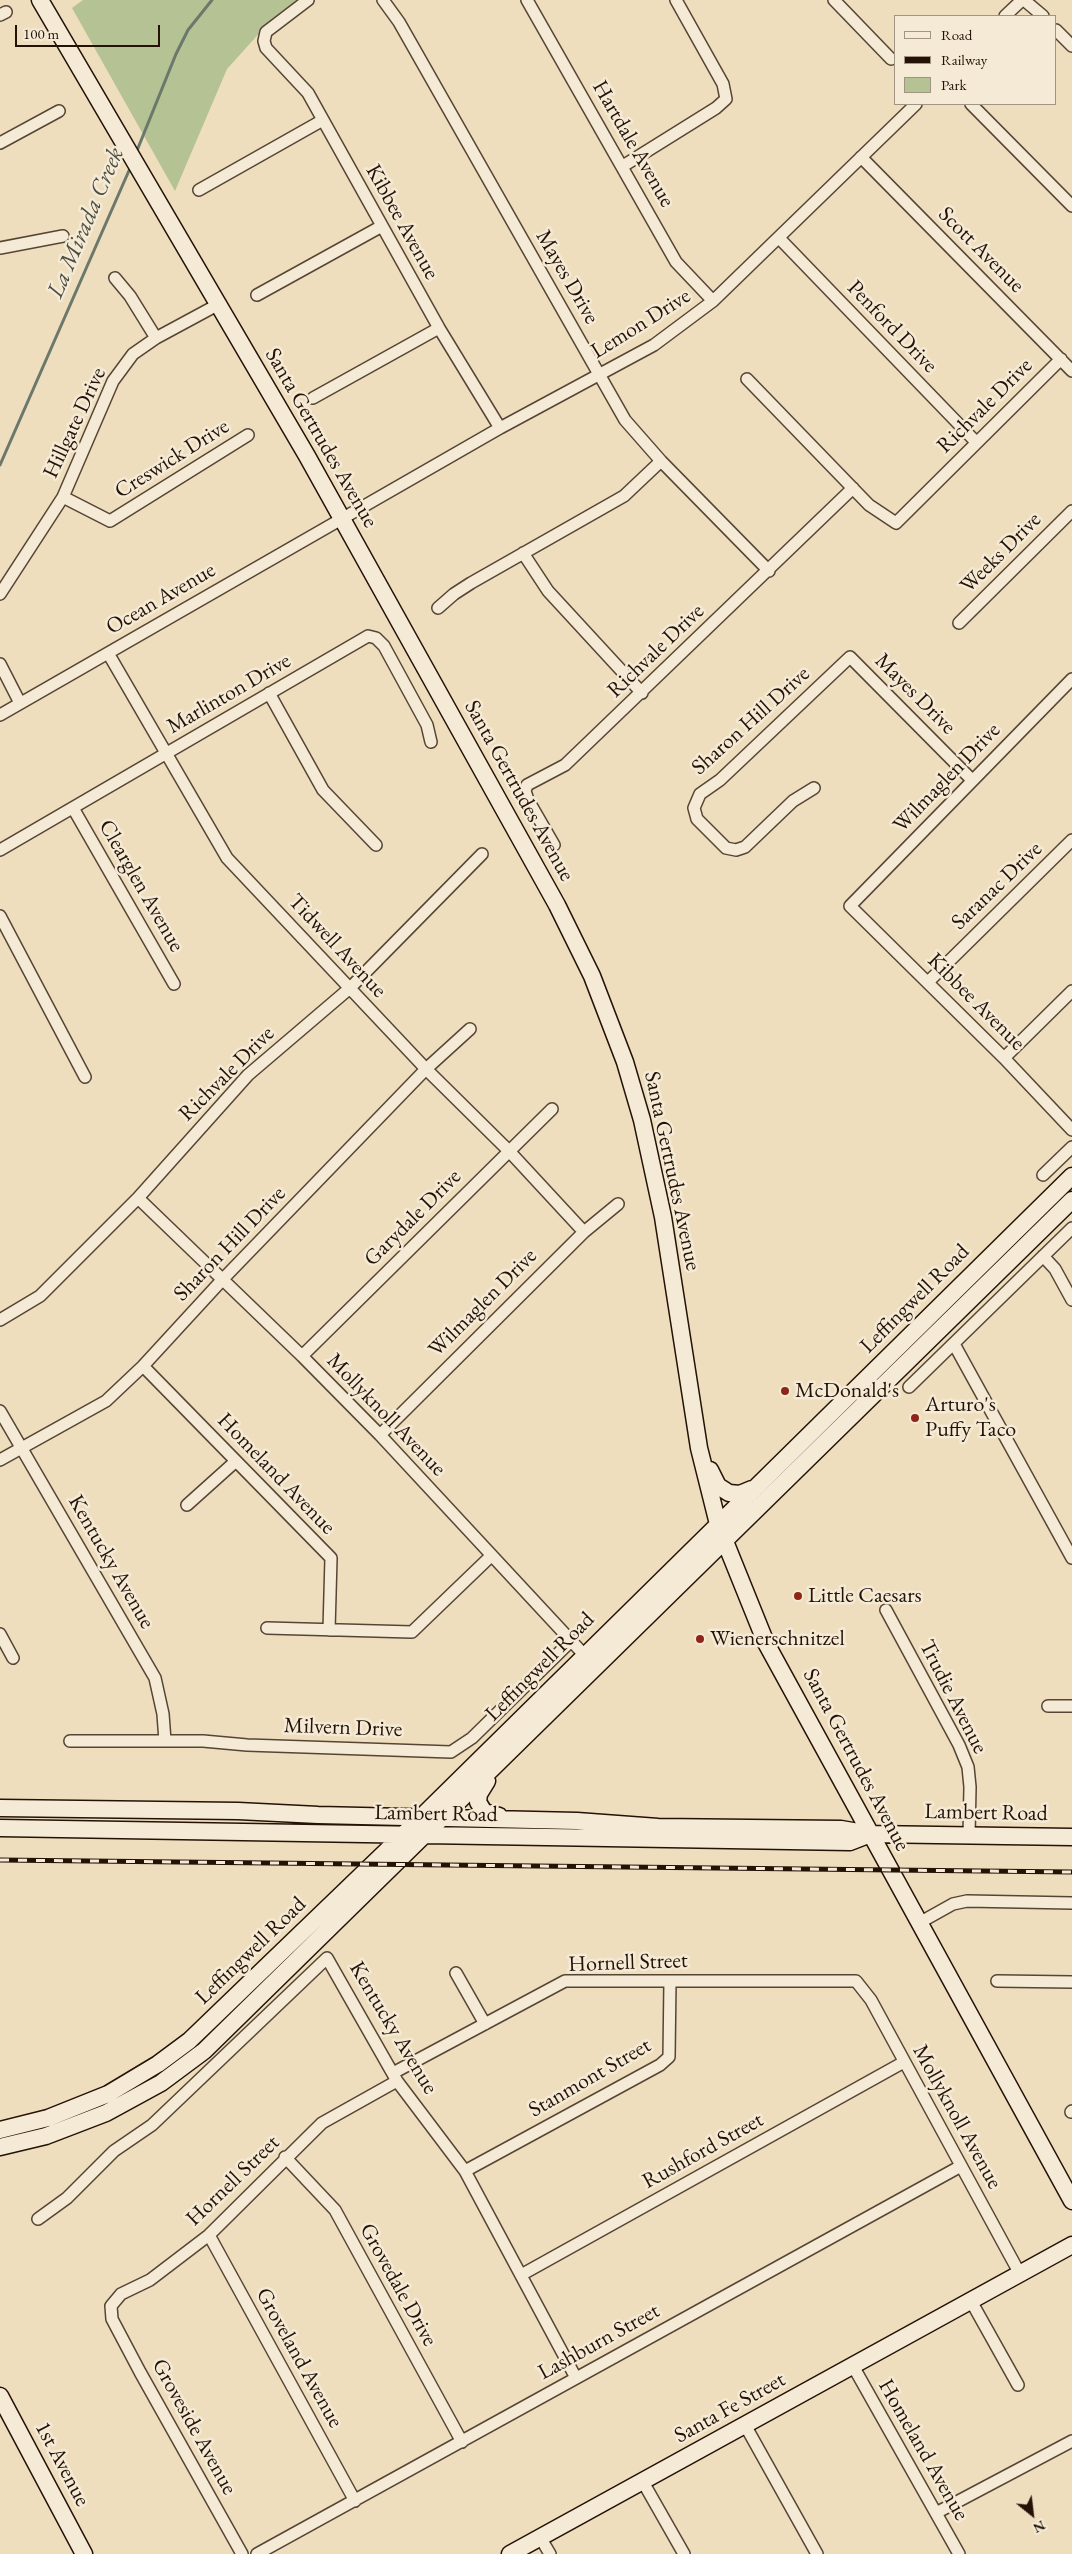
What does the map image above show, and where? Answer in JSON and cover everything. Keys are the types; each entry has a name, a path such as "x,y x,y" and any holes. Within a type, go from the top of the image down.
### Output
{"main road":[{"name":"Santa Gertrudes Avenue","path":"40,0 141,176 219,304 341,518 556,904 592,976 625,1062 642,1120 663,1217 699,1448 718,1524 725,1542 766,1643 1072,2201"},
{"name":"Leffingwell Road","path":"0,2130 48,2118 108,2094 158,2064 205,2027 402,1836 1072,1176"},
{"name":"Leffingwell Road","path":"0,2147 46,2136 82,2124 132,2101 178,2072 228,2029 1072,1200"},
{"path":"699,1448 714,1479 723,1490 740,1494 758,1485"},
{"path":"496,1766 478,1794 480,1807 489,1815 533,1820"},
{"name":"Lambert Road","path":"0,1808 238,1811 533,1820 658,1828 841,1829 870,1834 1072,1837"},
{"name":"Lambert Road","path":"0,1828 850,1842 870,1834"},
{"path":"320,1834 371,1846 376,1860"},
{"name":"Santa Fe Street","path":"510,2554 1072,2246"},
{"name":"1st Avenue","path":"0,2396 5,2419 84,2554"}],"street":[{"name":"Kibbee Avenue","path":"308,0 266,32 264,41 271,56 308,93 439,328 500,428"},
{"name":"Mayes Drive","path":"383,0 399,22 625,420 661,461 769,571"},
{"name":"Hartdale Avenue","path":"527,0 676,262 713,301"},
{"path":"623,166 716,108 726,99 723,84 676,0"},
{"path":"834,0 892,59"},
{"path":"1006,15 1023,0 1042,15"},
{"path":"1057,31 1072,46"},
{"name":"Lemon Drive","path":"341,518 500,428 654,345 713,301 915,105"},
{"path":"972,105 1072,206"},
{"path":"0,143 59,111"},
{"path":"199,190 323,120"},
{"name":"Scott Avenue","path":"861,157 1072,371"},
{"path":"257,295 382,226"},
{"path":"0,248 63,236"},
{"name":"Penford Drive","path":"779,238 976,442"},
{"path":"115,278 130,296 156,338"},
{"name":"Hillgate Drive","path":"0,594 63,496 113,380 133,354 156,338 219,304"},
{"path":"313,398 439,328"},
{"name":"Richvale Drive","path":"554,846 528,800 525,791 527,785 565,765 769,571 853,488 869,504 896,523 1061,359"},
{"path":"747,379 853,488"},
{"name":"Creswick Drive","path":"63,496 110,521 248,435"},
{"path":"438,608 454,594 624,496 661,461"},
{"name":"Weeks Drive","path":"959,623 1072,511"},
{"name":"Ocean Avenue","path":"0,715 341,518"},
{"path":"523,554 548,591 642,693"},
{"name":"Marlinton Drive","path":"0,850 368,636 376,638 384,646 427,725 431,742"},
{"name":"Tidwell Avenue","path":"108,652 227,858 426,1069 509,1151 584,1232"},
{"name":"Mayes Drive","path":"850,657 972,780"},
{"name":"Sharon Hill Drive","path":"814,788 792,800 745,847 736,850 726,848 697,819 694,808 700,794 720,780 850,657"},
{"path":"0,664 20,703"},
{"name":"Wilmaglen Drive","path":"850,906 1072,679"},
{"path":"269,693 323,790 376,845"},
{"name":"Clearglen Avenue","path":"73,808 174,984"},
{"name":"Saranac Drive","path":"928,982 1072,840"},
{"name":"Richvale Drive","path":"0,1320 40,1296 138,1198 248,1075 350,988 482,854"},
{"name":"Kibbee Avenue","path":"850,906 1004,1058 1072,1130"},
{"path":"0,916 85,1077"},
{"path":"1004,1058 1072,991"},
{"name":"Sharon Hill Drive","path":"0,1460 106,1400 143,1366 426,1069 470,1029"},
{"name":"Garydale Drive","path":"302,1356 552,1109"},
{"path":"1043,1175 1072,1147"},
{"name":"Mollyknoll Avenue","path":"138,1198 224,1279 380,1435 596,1668"},
{"name":"Wilmaglen Drive","path":"380,1435 584,1232 618,1204"},
{"path":"910,1387 1072,1228"},
{"path":"1043,1256 1055,1269 1072,1300"},
{"path":"954,1344 1072,1558"},
{"name":"Homeland Avenue","path":"143,1366 331,1558 329,1630"},
{"name":"Kentucky Avenue","path":"0,1411 155,1678 163,1714 166,1741"},
{"path":"187,1505 236,1461"},
{"path":"267,1628 412,1632 491,1556"},
{"name":"Trudie Avenue","path":"886,1610 959,1745 968,1767 970,1787 969,1836"},
{"path":"0,1634 13,1658"},
{"name":"Milvern Drive","path":"70,1741 166,1741 451,1752 472,1738 571,1641"},
{"path":"1048,1706 1072,1706"},
{"path":"919,1923 953,1904 967,1901 1072,1903"},
{"name":"Kentucky Avenue","path":"38,2219 66,2198 114,2151 152,2125 328,1958 395,2077 465,2171 576,2378"},
{"path":"456,1973 485,2024"},
{"name":"Mollyknoll Avenue","path":"856,1981 871,2000 1020,2274"},
{"name":"Hornell Street","path":"112,2319 111,2306 121,2294 150,2280 209,2234 285,2157 322,2123 485,2024 565,1982 856,1981"},
{"name":"Stanmont Street","path":"465,2171 660,2065 669,2057 670,1982"},
{"path":"997,1982 1072,1982"},
{"name":"Rushford Street","path":"521,2275 904,2062"},
{"name":"Grovedale Drive","path":"285,2157 335,2210 462,2442"},
{"name":"Lashburn Street","path":"257,2554 961,2166"},
{"name":"Groveland Avenue","path":"209,2234 355,2500"},
{"path":"971,2301 1018,2385"},
{"name":"Groveside Avenue","path":"112,2319 242,2554"},
{"name":"Homeland Avenue","path":"852,2366 959,2554"},
{"path":"746,2425 817,2554"},
{"path":"936,2512 1072,2441"},
{"path":"643,2482 684,2554"},
{"path":"540,2538 550,2554"}],"green space":[{"path":"83,0 302,0 264,28 227,69 175,191 72,8"}],"waterway":[{"name":"La Mirada Creek","path":"136,153 176,54 188,30 212,0"},
{"name":"La Mirada Creek","path":"0,465 131,166"}],"railway":[{"path":"0,1860 1072,1872"}],"place":[{"name":"McDonald's","path":"785,1391"},
{"name":"Arturo's Puffy Taco","path":"915,1418"},
{"name":"Little Caesars","path":"798,1596"},
{"name":"Wienerschnitzel","path":"700,1639"}]}
